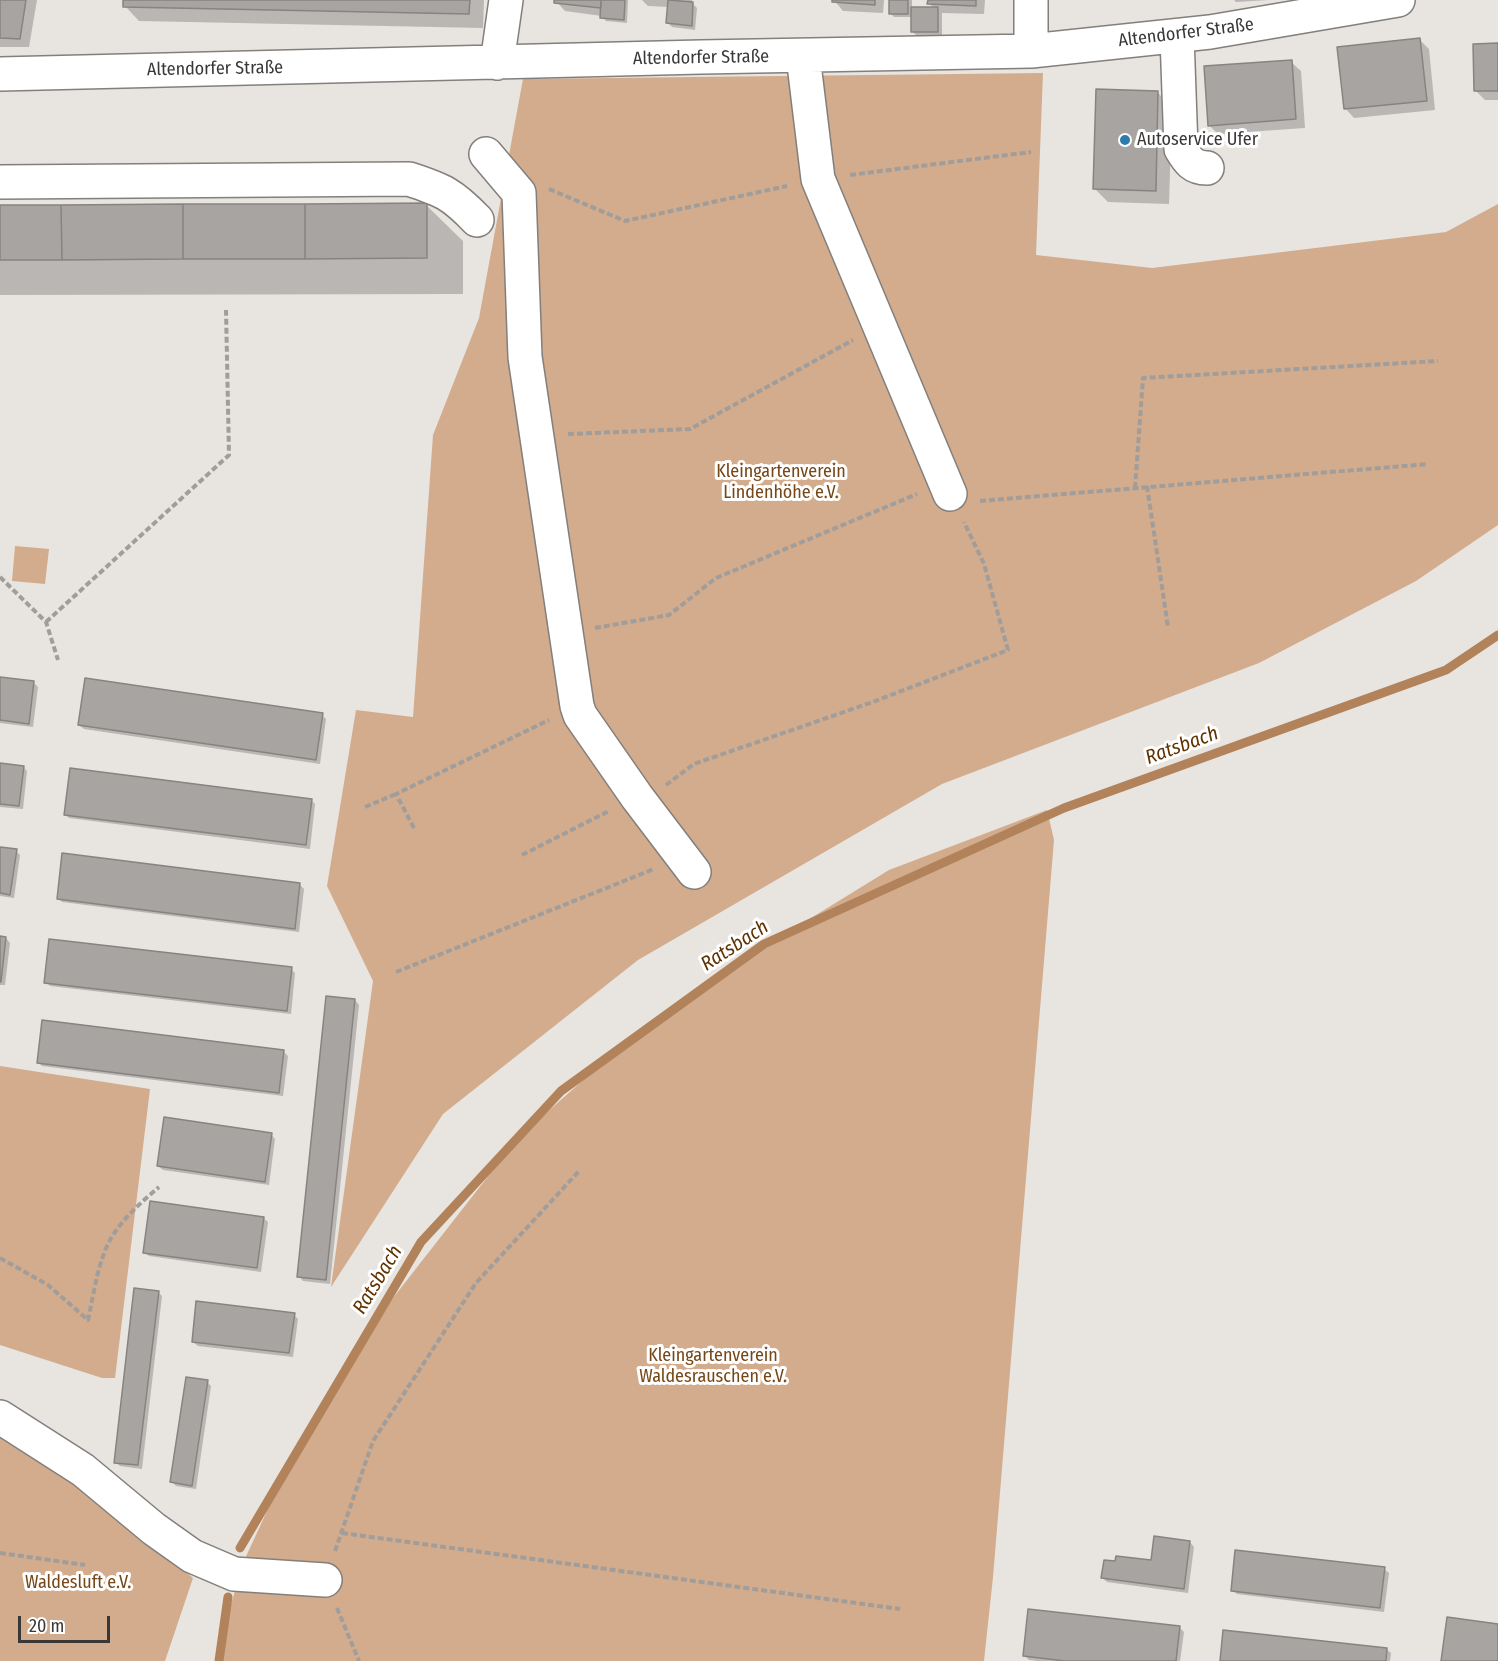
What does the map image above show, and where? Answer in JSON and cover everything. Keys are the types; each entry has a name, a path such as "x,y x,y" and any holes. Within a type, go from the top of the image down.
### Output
{"street":[{"path":"497,63 506,0"},
{"path":"1031,0 1031,51"},
{"name":"Altendorfer Straße","path":"0,74 1031,51 1221,30 1390,0"},
{"path":"1177,36 1181,149 1188,161 1199,168 1207,168"},
{"path":"803,56 818,179 948,488"},
{"path":"492,161 519,193 525,357 577,706 580,716 639,800 689,865"},
{"path":"0,182 409,179 434,187 455,198 477,220"},
{"path":"0,1418 83,1470 154,1529 192,1556 234,1574 325,1580"}],"path":[{"path":"492,161 625,221 818,179 1031,152"},
{"path":"46,622 229,454 226,310"},
{"path":"535,436 690,429 880,326"},
{"path":"1136,488 1143,378 1438,361"},
{"path":"948,488 970,501 1428,464"},
{"path":"1147,486 1168,627"},
{"path":"567,633 669,615 716,578 948,488"},
{"path":"522,855 639,800 694,764 870,703 1008,650 984,564 948,488"},
{"path":"0,577 46,622 58,660"},
{"path":"365,807 577,706"},
{"path":"396,794 414,828"},
{"path":"396,972 689,865"},
{"path":"359,1661 325,1580 373,1442 477,1283 580,1170"},
{"path":"0,1258 48,1285 88,1320 105,1251 118,1229 145,1198 159,1187"},
{"path":"342,1533 900,1609"},
{"path":"0,1553 85,1565"}],"green space":[{"name":"Kleingartenverein Lindenhöhe e.V.","path":"1043,73 1036,255 1152,268 1446,232 1498,204 1498,525 1416,581 1259,663 942,784 638,960 443,1114 331,1287 373,981 327,886 356,710 413,717 433,435 479,318 523,79"},
{"path":"15,546 49,549 45,584 12,581"},
{"name":"Kleingartenverein Waldesrauschen e.V.","path":"1047,810 1054,840 993,1577 984,1661 215,1661 243,1563 286,1470 393,1298 518,1138 625,1043 738,963 889,870"},
{"path":"0,1066 150,1089 115,1378 102,1378 0,1345"},
{"name":"Waldesluft e.V.","path":"0,1431 92,1491 193,1578 165,1661 0,1661"}],"building":[{"path":"0,0 26,0 20,39 0,38"},
{"path":"123,0 470,0 469,14 123,7"},
{"path":"554,0 601,0 601,8 554,3"},
{"path":"601,0 625,0 624,20 600,18"},
{"path":"668,0 693,2 692,26 666,23"},
{"path":"832,0 875,0 875,5 832,2"},
{"path":"889,0 908,0 908,14 889,14"},
{"path":"928,0 976,0 976,6 927,4"},
{"path":"911,7 938,7 938,32 911,32"},
{"path":"1420,38 1427,101 1344,109 1337,47"},
{"path":"1498,43 1498,91 1474,91 1473,44"},
{"path":"1292,60 1296,119 1208,126 1204,66"},
{"name":"Autoservice Ufer","path":"1096,89 1158,91 1156,191 1093,189"},
{"path":"427,203 427,258 305,259 305,204"},
{"path":"183,204 183,259 62,260 61,205"},
{"path":"183,204 305,204 305,259 183,259"},
{"path":"0,205 61,205 62,260 0,260"},
{"path":"0,677 34,681 29,724 0,720"},
{"path":"85,678 323,713 316,760 78,725"},
{"path":"0,763 24,766 19,806 0,804"},
{"path":"70,768 312,799 306,845 64,815"},
{"path":"0,847 17,849 10,895 0,893"},
{"path":"62,853 300,883 295,929 57,899"},
{"path":"0,936 6,937 1,982 0,982"},
{"path":"49,939 292,967 287,1011 44,983"},
{"path":"326,996 355,999 326,1280 297,1277"},
{"path":"42,1020 284,1050 279,1093 37,1063"},
{"path":"164,1117 272,1133 265,1182 157,1166"},
{"path":"150,1201 264,1217 257,1268 143,1253"},
{"path":"134,1288 159,1291 138,1465 114,1463"},
{"path":"196,1301 295,1313 289,1353 192,1342"},
{"path":"186,1377 208,1380 192,1486 170,1482"},
{"path":"1154,1536 1190,1541 1184,1589 1101,1578 1104,1560 1115,1561 1116,1556 1151,1560"},
{"path":"1235,1550 1385,1567 1380,1608 1231,1591"},
{"path":"1028,1609 1180,1626 1176,1661 1065,1661 1023,1656"},
{"path":"1447,1617 1498,1624 1498,1661 1441,1661"},
{"path":"1223,1630 1387,1648 1386,1661 1220,1661"}],"waterway":[{"name":"Ratsbach","path":"240,1548 421,1242 561,1091 764,944 1064,808 1446,670 1498,635"},
{"name":"Ratsbach","path":"219,1661 228,1597"}],"place":[{"name":"Autoservice Ufer","path":"1125,140"}]}
